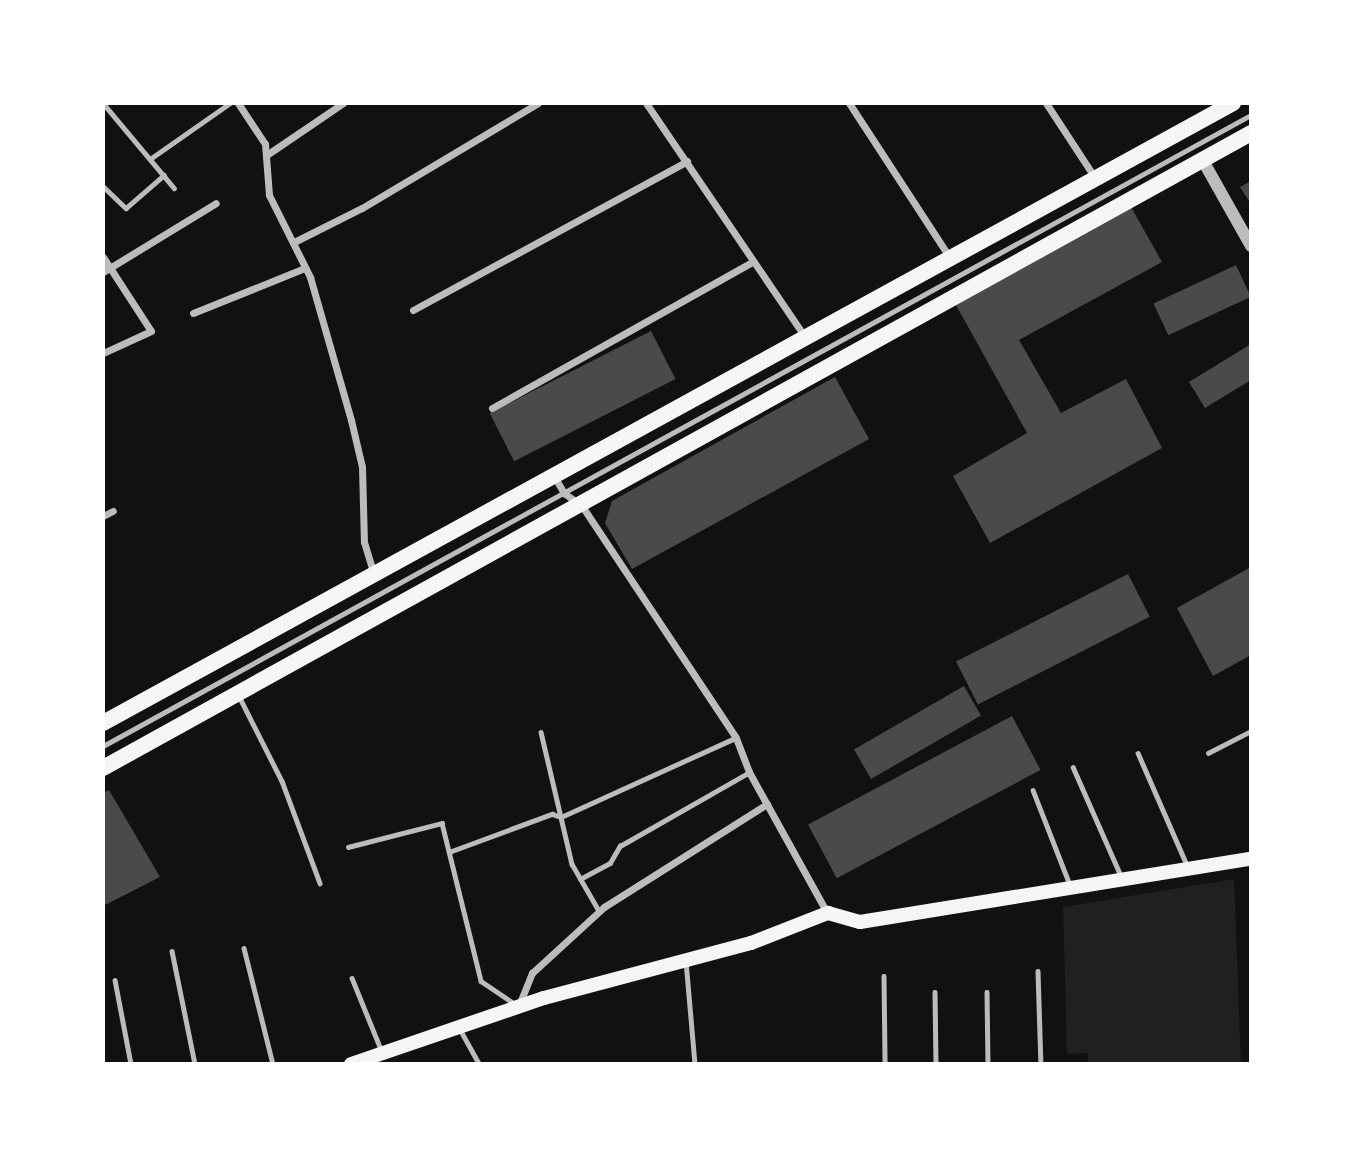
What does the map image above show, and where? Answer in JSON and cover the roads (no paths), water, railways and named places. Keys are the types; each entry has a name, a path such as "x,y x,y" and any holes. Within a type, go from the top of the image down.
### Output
{"main road":[{"path":"103,723 1233,103"},
{"path":"103,768 582,506 1251,132"},
{"path":"352,1064 519,1006 751,943 828,914 860,922 1251,859"}],"street":[{"path":"238,103 268,154 269,195 295,242 305,268 351,420 362,467 364,542 374,575"},
{"path":"268,154 343,103"},
{"path":"295,242 362,208 538,103"},
{"path":"646,103 806,339"},
{"path":"849,103 950,258"},
{"path":"1046,103 1095,179"},
{"path":"1202,159 1251,246"},
{"path":"413,310 687,161"},
{"path":"103,272 110,265 216,203"},
{"path":"103,257 151,331 103,353"},
{"path":"492,408 752,262"},
{"path":"193,313 305,268"},
{"path":"554,476 564,493 582,506 736,738 749,772 828,914"},
{"path":"103,516 113,511"},
{"path":"519,1006 532,973 599,912 767,804"}],"lane":[{"path":"103,103 174,188"},
{"path":"150,159 230,103"},
{"path":"103,746 1251,115"},
{"path":"103,186 126,208 164,175"},
{"path":"238,694 282,781 320,883"},
{"path":"1209,753 1251,731"},
{"path":"541,732 561,817 580,878 599,912"},
{"path":"449,852 552,814 561,817 736,738"},
{"path":"1138,753 1189,869"},
{"path":"1073,767 1122,880"},
{"path":"580,878 610,863 620,846 749,772"},
{"path":"1032,790 1072,889"},
{"path":"348,847 442,823 481,981 519,1006"},
{"path":"244,948 273,1064"},
{"path":"172,951 195,1064"},
{"path":"686,959 695,1064"},
{"path":"1038,971 1041,1064"},
{"path":"884,976 885,1064"},
{"path":"352,978 382,1053"},
{"path":"114,980 131,1064"},
{"path":"935,992 936,1064"},
{"path":"987,992 988,1064"},
{"path":"459,1027 479,1064"}]}
